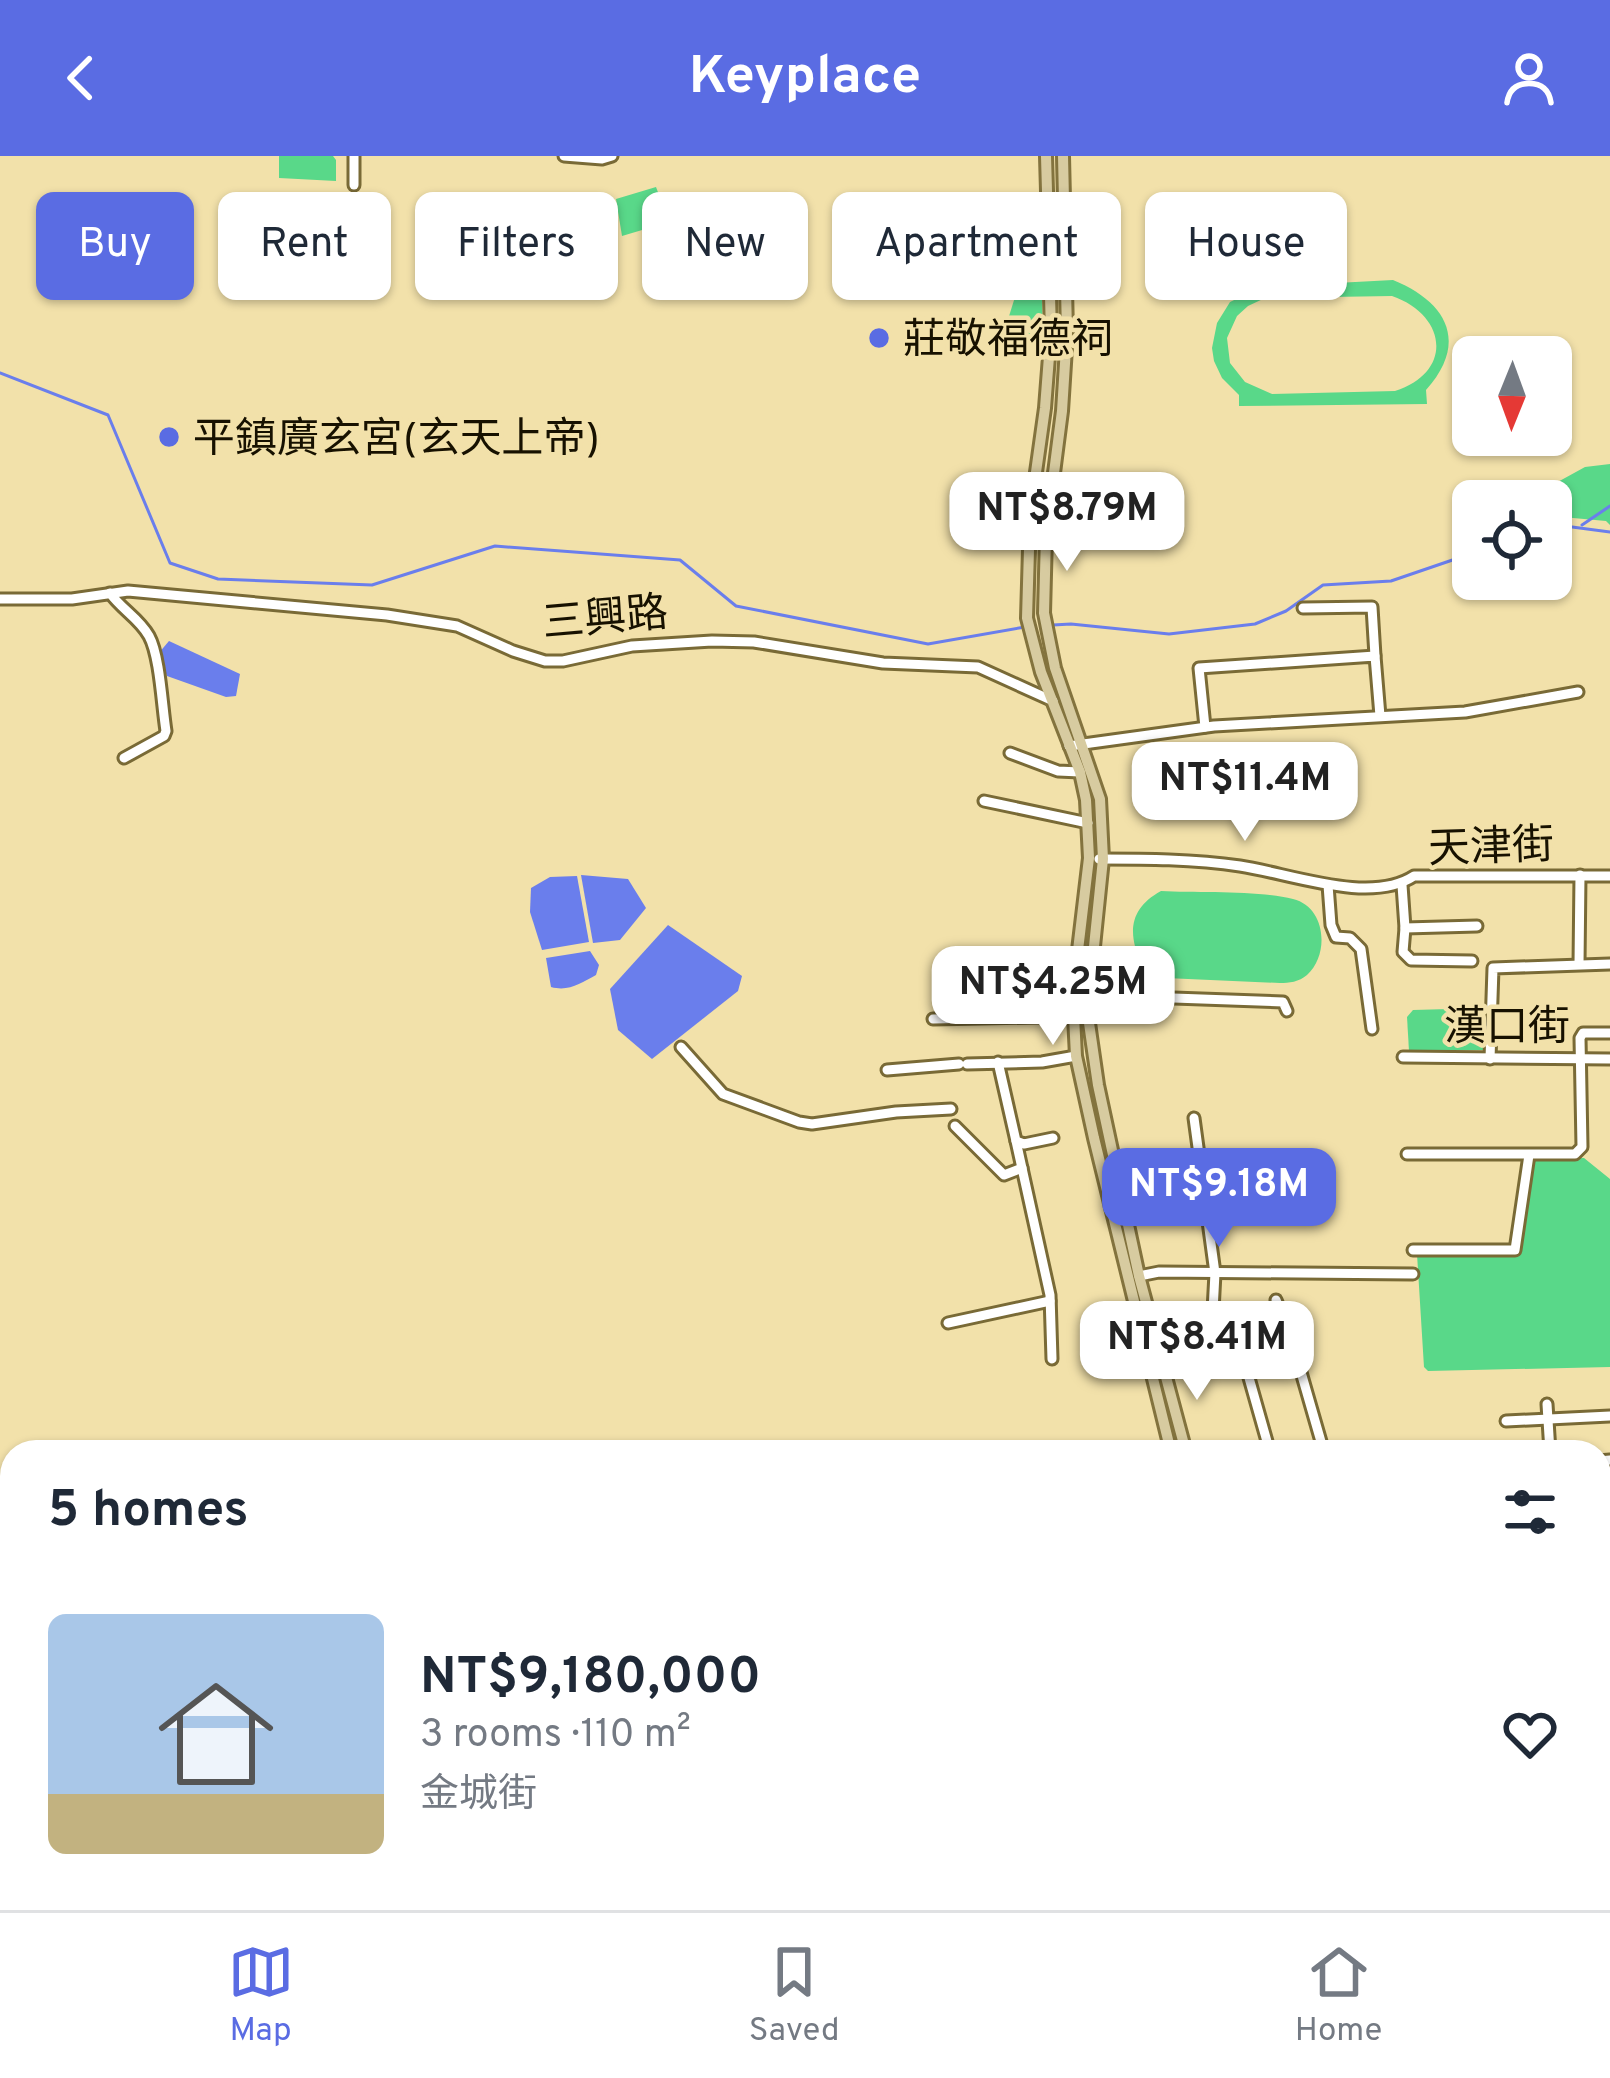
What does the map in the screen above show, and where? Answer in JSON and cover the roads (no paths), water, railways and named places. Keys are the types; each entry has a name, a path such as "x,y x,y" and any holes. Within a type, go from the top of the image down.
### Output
{"main road":[{"path":"1046,156 1051,331 1028,550 1029,625 1052,701 1100,799 1088,995 1097,1085 1139,1276 1183,1440"},
{"path":"1063,156 1067,332 1046,535 1044,613 1055,668 1070,708 1096,859 1074,1016 1076,1056 1168,1440"}],"street":[{"path":"354,156 354,185"},
{"path":"564,156 612,156"},
{"name":"三興路","path":"0,599 148,592 424,619 457,626 545,661 632,646 754,642 883,663 978,667 1070,708"},
{"path":"110,593 148,634 166,731 124,758"},
{"path":"1303,608 1372,607 1380,716"},
{"path":"1205,727 1199,668 1376,656"},
{"path":"1076,744 1205,727 1466,712 1578,692"},
{"path":"1010,753 1058,771 1080,772"},
{"path":"984,801 1088,823"},
{"name":"天津街","path":"1096,859 1239,866 1328,885 1385,887 1402,885 1414,876 1610,876"},
{"path":"1579,964 1580,875"},
{"path":"1328,885 1336,937 1349,938 1361,950 1372,1029"},
{"path":"1402,885 1403,952 1411,960 1472,961"},
{"path":"1405,928 1477,926"},
{"path":"1490,1058 1493,968 1610,964"},
{"path":"1088,995 1283,1002 1287,1011"},
{"path":"933,1019 1089,1016"},
{"path":"1406,1154 1575,1154 1582,1147 1580,1038 1583,1033 1610,1033"},
{"path":"681,1047 723,1094 812,1124 951,1109"},
{"path":"887,1070 1076,1056"},
{"name":"漢口街","path":"1403,1057 1610,1059"},
{"path":"998,1062 1050,1301 1052,1359"},
{"path":"1180,1312 1213,1311 1215,1273 1195,1118"},
{"path":"955,1126 1004,1175 1022,1168"},
{"path":"1016,1141 1024,1144 1053,1138"},
{"path":"1413,1250 1515,1250 1529,1154"},
{"path":"1139,1276 1160,1272 1413,1274"},
{"path":"1276,1300 1321,1440"},
{"path":"948,1324 1050,1301"},
{"path":"1240,1346 1267,1440"},
{"path":"1547,1405 1549,1440"},
{"path":"1506,1421 1610,1416"}],"water":[{"path":"169,641 240,674 236,696 226,697 167,676 158,654"},
{"path":"581,875 628,879 646,908 620,940 593,943"},
{"path":"577,876 589,942 542,950 530,912 531,888 550,877"},
{"path":"668,925 742,976 738,991 652,1059 618,1030 610,989"},
{"path":"590,951 599,965 596,975 569,988 551,987 546,958"}],"waterway":[{"path":"0,373 108,415 170,563 218,579 372,585 495,546 680,560 736,606 928,644 1025,627"},
{"path":"1582,525 1610,506"},
{"path":"1572,527 1610,532"},
{"path":"1053,625 1169,634 1255,624 1286,611 1323,585 1391,581 1452,560"}],"place":[{"name":"莊敬福德祠","path":"879,338"},
{"name":"平鎮廣玄宮(玄天上帝)","path":"169,437"}]}
